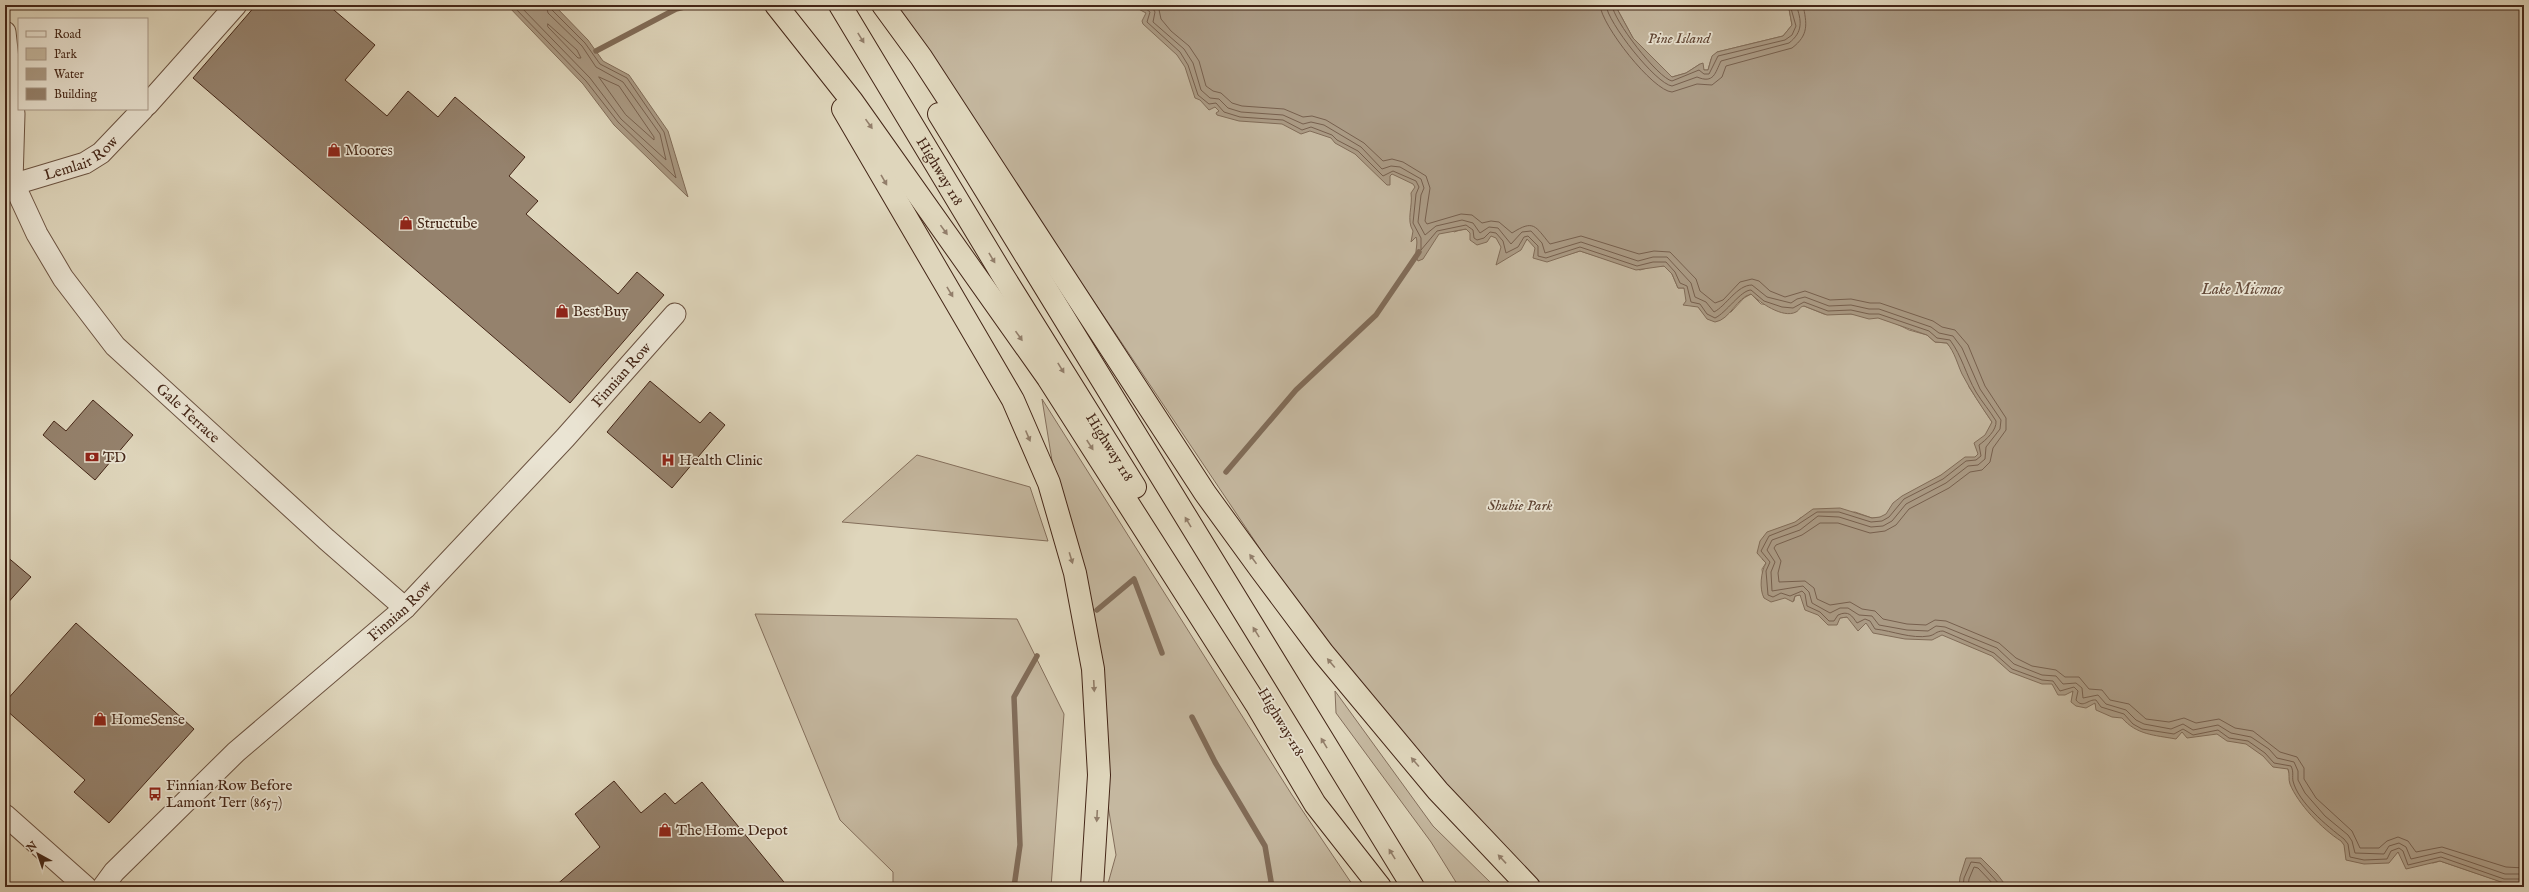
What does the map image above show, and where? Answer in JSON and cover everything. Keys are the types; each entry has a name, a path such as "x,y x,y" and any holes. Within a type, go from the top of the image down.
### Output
{"highway":[{"path":"775,5 842,109 1013,400 1049,483 1075,573 1093,669 1100,775 1092,887"},
{"path":"775,5 852,101 1043,372 1256,704 1316,804 1381,887"},
{"name":"Highway 118","path":"840,5 1002,274 1381,887"},
{"name":"Highway 118","path":"875,5 1131,430 1413,887"},
{"path":"883,5 921,57 981,152 1205,493 1261,570 1323,653 1438,791 1529,887"}],"street":[{"path":"148,104 236,5"},
{"name":"Gale Terrace","path":"5,32 14,114 9,186"},
{"name":"Lemlair Row","path":"9,186 85,163 101,153 142,110"},
{"name":"Gale Terrace","path":"5,165 9,186 63,278 115,346 405,608"},
{"name":"Finnian Row","path":"104,887 114,872 236,752 405,608 565,438 675,314"},
{"path":"5,815 86,887"}],"green space":[{"name":"Shubie Park","path":"895,5 1131,5 1389,124 1454,232 1471,229 1490,230 1526,241 1527,239 1563,256 1580,251 1640,270 1654,266 1664,266 1672,274 1678,288 1684,288 1702,312 1731,312 1744,298 1751,294 1761,304 1804,306 1824,314 1851,314 1885,318 1909,330 1927,335 1935,342 1947,343 1954,352 1962,356 1969,387 1992,422 1979,454 1963,475 1940,476 1885,517 1872,518 1855,512 1800,518 1762,559 1766,563 1762,569 1763,578 1794,601 1795,596 1800,595 1840,618 1847,617 1951,634 2069,692 2073,690 2072,700 2095,703 2096,707 2260,743 2288,769 2289,773 2394,854 2398,852 2433,863 2440,861 2505,883 2524,883 2524,887 1527,887 1383,732"},
{"name":"Pine Island","path":"1615,5 1785,5 1789,9 1792,25 1783,36 1717,52 1711,59 1708,70 1704,70 1700,64 1686,73 1672,77 1633,38"},
{"path":"1042,399 1292,795 1354,887 1107,887 1116,855"},
{"path":"917,455 1030,487 1048,541 842,522"},
{"path":"755,614 1017,619 1064,714 1051,887 893,887 893,872 840,820"},
{"path":"1335,691 1433,826 1495,887 1459,887 1431,842 1336,713"}],"water":[{"path":"507,5 554,5 588,40 603,61 629,75 668,131 688,197 614,125 583,84"},
{"name":"Lake Micmac","path":"1131,5 1615,5 1633,38 1672,77 1686,73 1703,63 1704,70 1708,70 1712,56 1717,52 1783,36 1792,25 1789,9 1785,5 2524,5 2524,883 2504,883 2440,861 2406,869 2398,852 2389,863 2364,864 2346,860 2344,845 2341,841 2311,816 2299,800 2290,784 2288,769 2273,767 2263,756 2246,744 2227,741 2217,734 2187,738 2182,732 2176,739 2146,733 2134,728 2122,718 2112,717 2096,710 2095,703 2086,708 2076,706 2071,702 2073,691 2065,695 2058,695 2052,684 2042,684 2010,672 1992,656 1942,635 1932,640 1905,639 1873,633 1866,623 1858,631 1847,617 1840,618 1837,625 1828,625 1818,615 1805,610 1800,595 1795,596 1793,602 1785,598 1771,602 1764,598 1762,594 1761,580 1766,563 1757,553 1760,541 1767,532 1795,522 1813,509 1840,508 1872,518 1880,517 1886,514 1893,503 1902,496 1941,475 1965,457 1975,457 1978,454 1974,443 1985,435 1992,422 1965,380 1954,354 1947,343 1935,342 1927,335 1878,318 1869,319 1851,314 1827,315 1804,306 1791,314 1785,313 1772,309 1751,294 1742,299 1725,317 1715,322 1707,319 1698,307 1683,305 1686,301 1684,288 1678,288 1672,274 1664,266 1636,270 1580,251 1547,262 1533,258 1535,248 1527,239 1521,250 1496,265 1501,247 1496,238 1491,236 1487,242 1477,245 1470,240 1470,233 1466,229 1439,234 1423,259 1418,261 1416,255 1416,237 1411,242 1413,231 1410,222 1411,193 1415,187 1413,184 1392,174 1390,176 1390,185 1387,185 1355,154 1335,143 1331,138 1310,131 1301,134 1282,124 1239,121 1217,115 1216,113 1219,111 1215,107 1209,110 1200,100 1195,98 1185,67 1177,55 1143,24 1142,21 1146,13"},
{"path":"1966,858 1981,858 1997,874 2007,887 1959,887 1960,877"}],"building":[{"path":"256,5 328,5 375,45 345,80 387,116 408,91 438,117 455,97 525,157 509,176 538,201 526,214 618,294 637,272 664,295 570,403 193,78"},
{"name":"Health Clinic","path":"650,381 700,423 710,412 725,425 672,488 607,432"},
{"name":"TD","path":"93,400 133,435 95,480 43,435 54,421 66,431"},
{"path":"5,555 31,577 5,606"},
{"name":"HomeSense","path":"76,623 194,729 109,823 74,792 85,780 5,709 5,702"},
{"name":"The Home Depot","path":"614,781 641,813 665,793 675,804 702,782 788,887 554,887 600,847 575,814"}],"waterway":[{"path":"596,51 676,9 692,5"},
{"path":"1226,472 1296,390 1376,315 1419,252"},
{"path":"1097,610 1134,579 1162,653"},
{"path":"1014,887 1020,845 1014,697 1037,656"},
{"path":"1192,717 1215,762 1265,846 1272,887"}],"place":[{"name":"Moores","path":"334,150"},
{"name":"Structube","path":"406,223"},
{"name":"Best Buy","path":"562,311"},
{"name":"TD","path":"92,457"},
{"name":"Health Clinic","path":"668,460"},
{"name":"HomeSense","path":"100,719"},
{"name":"Finnian Row Before Lamont Terr (8657)","path":"155,794"},
{"name":"The Home Depot","path":"665,830"}]}
